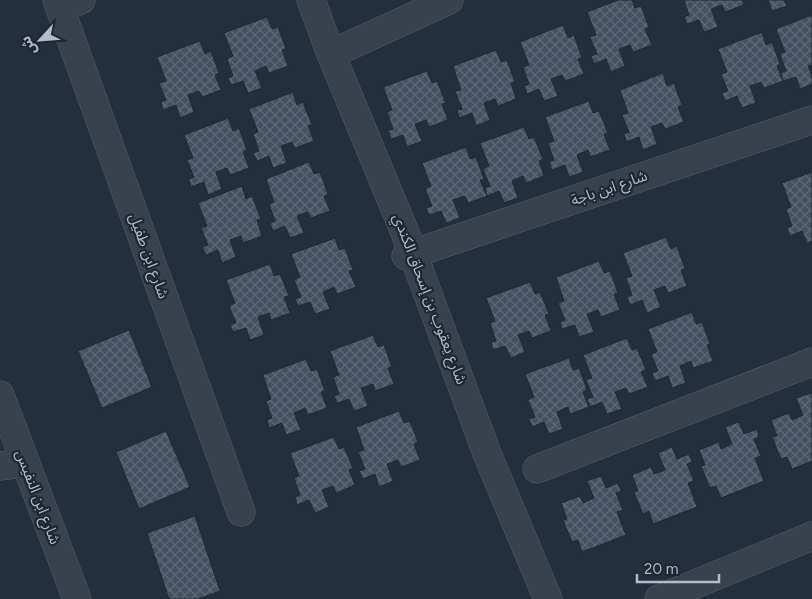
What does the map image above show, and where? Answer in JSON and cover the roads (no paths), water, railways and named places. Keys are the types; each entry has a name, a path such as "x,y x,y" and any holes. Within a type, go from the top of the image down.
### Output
{"street":[{"name":"شارع يعقوب بن إسحاق الكندي","path":"311,0 488,456 548,599"},
{"path":"331,54 449,0"},
{"name":"شارع ابن طفيل","path":"66,3 241,512"},
{"name":"شارع ابن باجة","path":"410,255 812,120"},
{"path":"537,469 812,362"},
{"name":"شارع ابن النفيس","path":"0,395 12,465 77,599"},
{"path":"659,599 812,536"}]}
